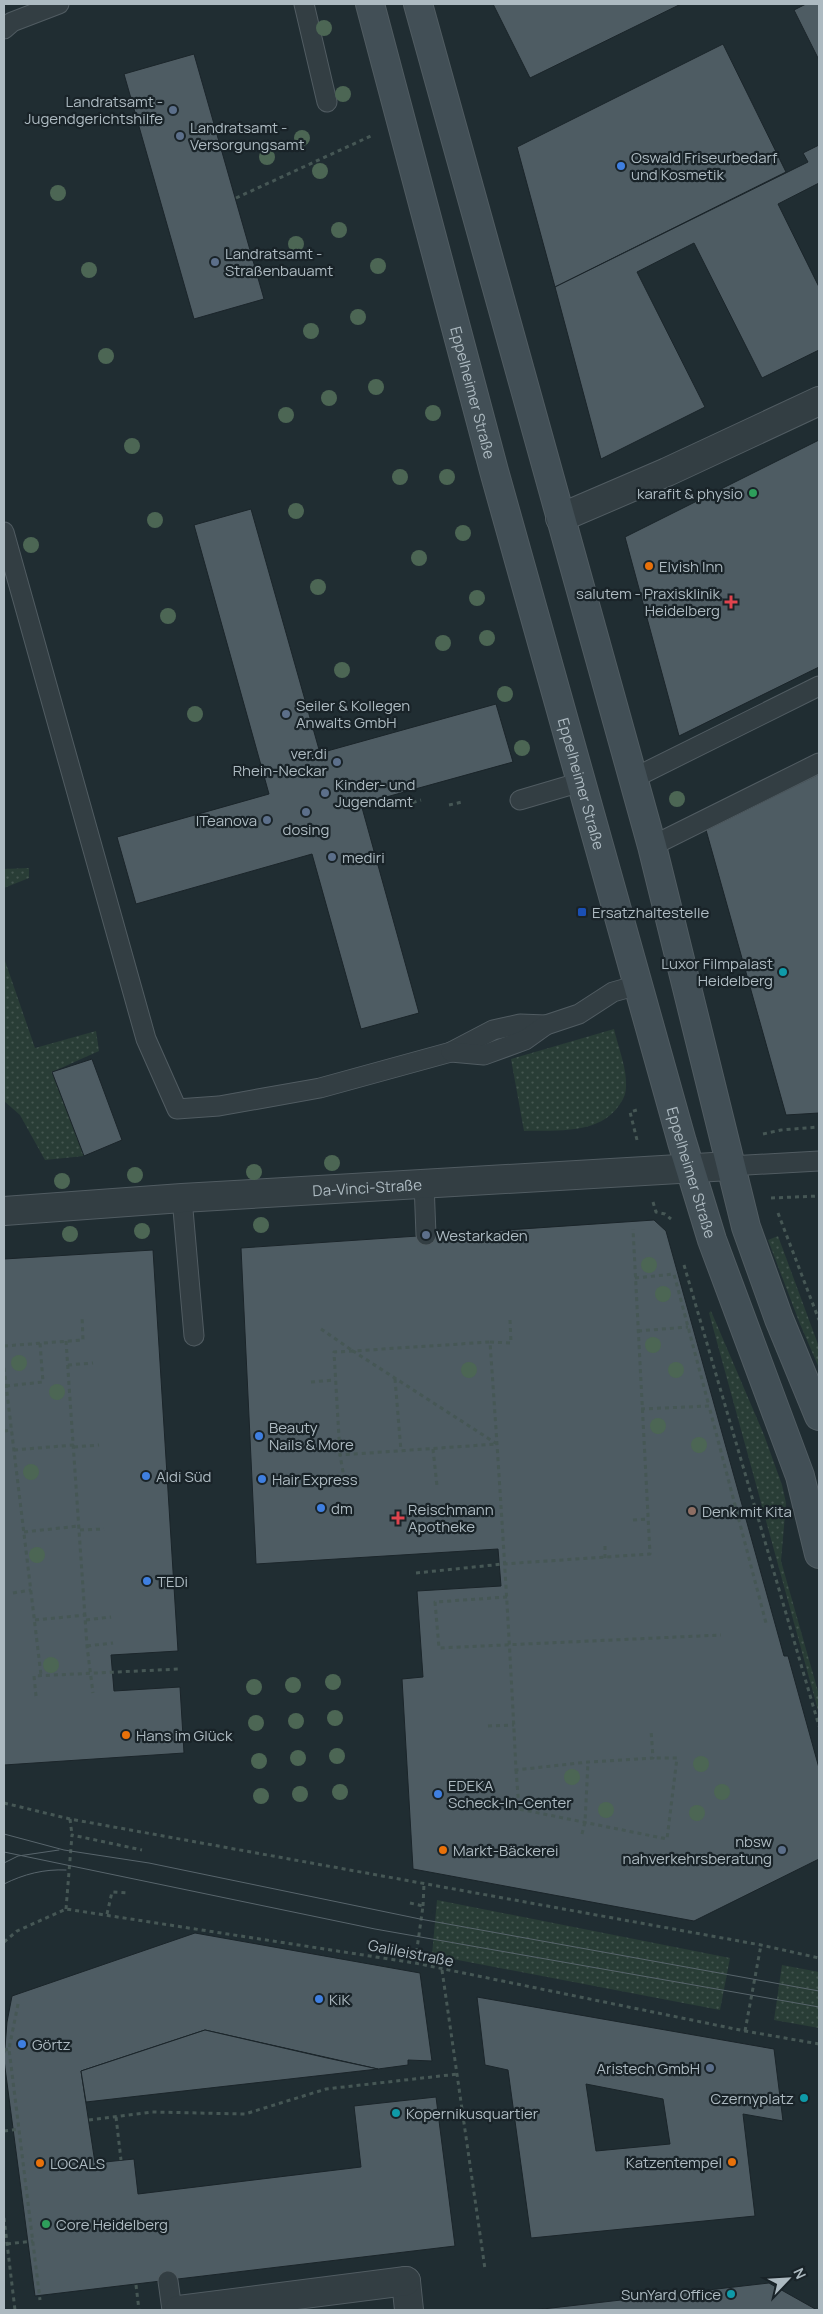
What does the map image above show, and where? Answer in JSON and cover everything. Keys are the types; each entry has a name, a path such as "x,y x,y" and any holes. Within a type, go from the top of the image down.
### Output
{"main road":[{"name":"Eppelheimer Straße","path":"370,4 494,471 690,1168 712,1240 737,1311 800,1476 819,1554"},
{"path":"418,4 652,846 746,1227 778,1319 819,1416"}],"street":[{"path":"560,518 667,472 819,401"},
{"name":"Da-Vinci-Straße","path":"4,1211 424,1183 730,1166"},
{"path":"179,2310 406,2281 410,2310"}],"lane":[{"path":"4,29 12,22 59,4"},
{"path":"304,4 327,102"},
{"path":"4,532 146,1040 177,1109 219,1106 320,1088 451,1052 493,1030 520,1024 546,1025 579,1014 613,992 638,985"},
{"path":"632,779 819,686"},
{"path":"652,846 819,762"},
{"path":"520,800 582,782"},
{"path":"730,1166 819,1161"},
{"path":"424,1183 426,1235"},
{"path":"182,1198 194,1336"},
{"path":"168,2281 172,2310"}],"path":[{"path":"236,198 374,135"},
{"path":"405,805 421,800"},
{"path":"449,806 462,802"},
{"path":"781,1130 819,1128"},
{"path":"773,1198 819,1196"},
{"path":"416,1572 650,1554 633,1229"},
{"path":"635,1278 674,1274 766,1624"},
{"path":"4,1346 83,1340 82,1316"},
{"path":"317,1479 344,1477 340,1455 334,1352 490,1342 511,1343 510,1320"},
{"path":"638,1331 688,1327"},
{"path":"321,1329 497,1444"},
{"path":"66,1341 87,1646 93,1693"},
{"path":"490,1342 519,1809"},
{"path":"6,1386 42,1382 40,1343"},
{"path":"68,1365 94,1363"},
{"path":"4,1368 41,1675"},
{"path":"395,1379 401,1451"},
{"path":"311,1382 335,1380"},
{"path":"642,1408 709,1406"},
{"path":"4,1431 12,1430"},
{"path":"340,1455 497,1444"},
{"path":"14,1450 99,1445"},
{"path":"433,1448 437,1486"},
{"path":"633,1520 648,1519"},
{"path":"24,1532 80,1528 104,1529"},
{"path":"605,1543 605,1558"},
{"path":"13,1593 31,1590"},
{"path":"507,1597 435,1602 439,1648 721,1635"},
{"path":"35,1620 86,1615"},
{"path":"86,1620 111,1617"},
{"path":"87,1646 112,1643"},
{"path":"36,1696 34,1676 179,1669"},
{"path":"488,1726 514,1725"},
{"path":"651,1730 653,1758"},
{"path":"495,1804 667,1839 677,1758 588,1762 516,1770"},
{"path":"582,1834 585,1822 588,1762"},
{"path":"4,1804 70,1820 761,1945 819,1958"},
{"path":"4,1942 17,1931 66,1909 72,1835 70,1820"},
{"path":"72,1835 142,1850"},
{"path":"415,1963 424,1884"},
{"path":"107,1914 112,1892 129,1894"},
{"path":"410,1903 423,1906"},
{"name":"Galileistraße","path":"66,1909 415,1963 744,2031 819,2044"},
{"path":"744,2031 761,1945"},
{"path":"442,1970 485,2269"},
{"path":"18,2004 9,2050 40,2300"},
{"path":"4,2050 9,2050"},
{"path":"89,2120 152,2112 245,2114 326,2089 458,2074"},
{"path":"116,2117 121,2160"},
{"path":"4,2131 19,2129"},
{"path":"4,2218 15,2310"},
{"path":"6,2244 33,2241"},
{"path":"136,2285 139,2310"}],"green space":[{"path":"29,868 29,878 4,888 4,869"},
{"path":"4,958 35,1048 96,1031 99,1051 52,1072 84,1156 45,1160 20,1115 4,1101"},
{"path":"614,1029 626,1079 625,1093 620,1104 611,1114 590,1126 564,1130 524,1131 511,1059"},
{"path":"778,1236 819,1347 819,1368 768,1240"},
{"path":"711,1311 764,1435 782,1485 786,1503 781,1561 819,1695 819,1714 709,1313"},
{"path":"437,1900 730,1958 720,2010 432,1955"},
{"path":"782,1965 819,1972 819,2028 774,2020"}],"building":[{"path":"493,4 681,4 530,78"},
{"path":"806,4 819,4 819,60 794,10"},
{"path":"723,44 786,172 555,287 517,147"},
{"name":"Landratsamt - Versorgungsamt","path":"194,54 264,299 194,319 124,74"},
{"path":"819,145 819,183 778,204 819,287 819,350 762,378 694,243 637,272 705,407 601,459 555,287 808,162 803,153"},
{"name":"salutem - Praxisklinik Heidelberg","path":"819,440 819,667 679,736 625,537"},
{"path":"251,509 320,753 496,704 513,762 361,804 419,1013 361,1029 312,854 136,904 117,837 269,794 194,525"},
{"name":"Luxor Filmpalast Heidelberg","path":"819,774 819,1113 786,1115 706,830"},
{"path":"92,1059 122,1140 84,1156 52,1072"},
{"path":"654,1220 666,1231 784,1656 788,1656 819,1768 819,1859 694,1921 413,1869 402,1679 423,1677 417,1591 501,1586 498,1549 256,1564 241,1248"},
{"path":"153,1250 178,1651 111,1655 114,1691 180,1687 184,1753 4,1765 4,1259"},
{"name":"Kopernikusquartier","path":"195,1933 420,1973 432,2061 408,2060 408,2065 378,2069 205,2030 81,2071 95,2163 134,2159 138,2194 361,2167 354,2106 436,2097 455,2246 35,2296 4,2060 7,2022 12,1996"},
{"name":"Kopernikusquartier","path":"477,1997 774,2049 783,2121 743,2114 755,2216 531,2238 508,2070 485,2065","holes":["586,2084 663,2099 670,2144 596,2151"]},
{"path":"205,2030 378,2069 86,2102 81,2071"},
{"name":"SunYard Office","path":"769,2283 817,2310 534,2310 621,2300"}],"tram line":[{"path":"4,1834 64,1850 149,1863 420,1919 819,1991"},
{"path":"4,1863 18,1856 59,1850"},
{"path":"4,1852 375,1929 819,2007"},
{"path":"4,1884 34,1873 66,1870"}],"place":[{"name":"Landratsamt - Jugendgerichtshilfe","path":"173,110"},
{"name":"Landratsamt - Versorgungsamt","path":"180,136"},
{"name":"Oswald Friseurbedarf und Kosmetik","path":"621,166"},
{"name":"Landratsamt - Straßenbauamt","path":"215,262"},
{"name":"karafit & physio","path":"753,493"},
{"name":"Elvish Inn","path":"649,566"},
{"name":"salutem - Praxisklinik Heidelberg","path":"731,602"},
{"name":"Seiler & Kollegen Anwalts GmbH","path":"286,714"},
{"name":"ver.di Rhein-Neckar","path":"337,762"},
{"name":"Kinder- und Jugendamt","path":"325,793"},
{"name":"dosing","path":"306,812"},
{"name":"ITeanova","path":"267,820"},
{"name":"mediri","path":"332,857"},
{"name":"Ersatzhaltestelle","path":"582,912"},
{"name":"Luxor Filmpalast Heidelberg","path":"783,972"},
{"name":"Westarkaden","path":"426,1235"},
{"name":"Beauty Nails & More","path":"259,1436"},
{"name":"Aldi Süd","path":"146,1476"},
{"name":"Hair Express","path":"262,1479"},
{"name":"dm","path":"321,1508"},
{"name":"Denk mit Kita","path":"692,1511"},
{"name":"Reischmann Apotheke","path":"398,1518"},
{"name":"TEDi","path":"147,1581"},
{"name":"Hans im Glück","path":"126,1735"},
{"name":"EDEKA Scheck-In-Center","path":"438,1794"},
{"name":"Markt-Bäckerei","path":"443,1850"},
{"name":"nbsw nahverkehrsberatung","path":"782,1850"},
{"name":"KiK","path":"319,1999"},
{"name":"Görtz","path":"22,2044"},
{"name":"Aristech GmbH","path":"710,2068"},
{"name":"Czernyplatz","path":"804,2098"},
{"name":"Kopernikusquartier","path":"396,2113"},
{"name":"Katzentempel","path":"732,2162"},
{"name":"LOCALS","path":"40,2163"},
{"name":"Core Heidelberg","path":"46,2224"},
{"name":"SunYard Office","path":"731,2294"}]}
